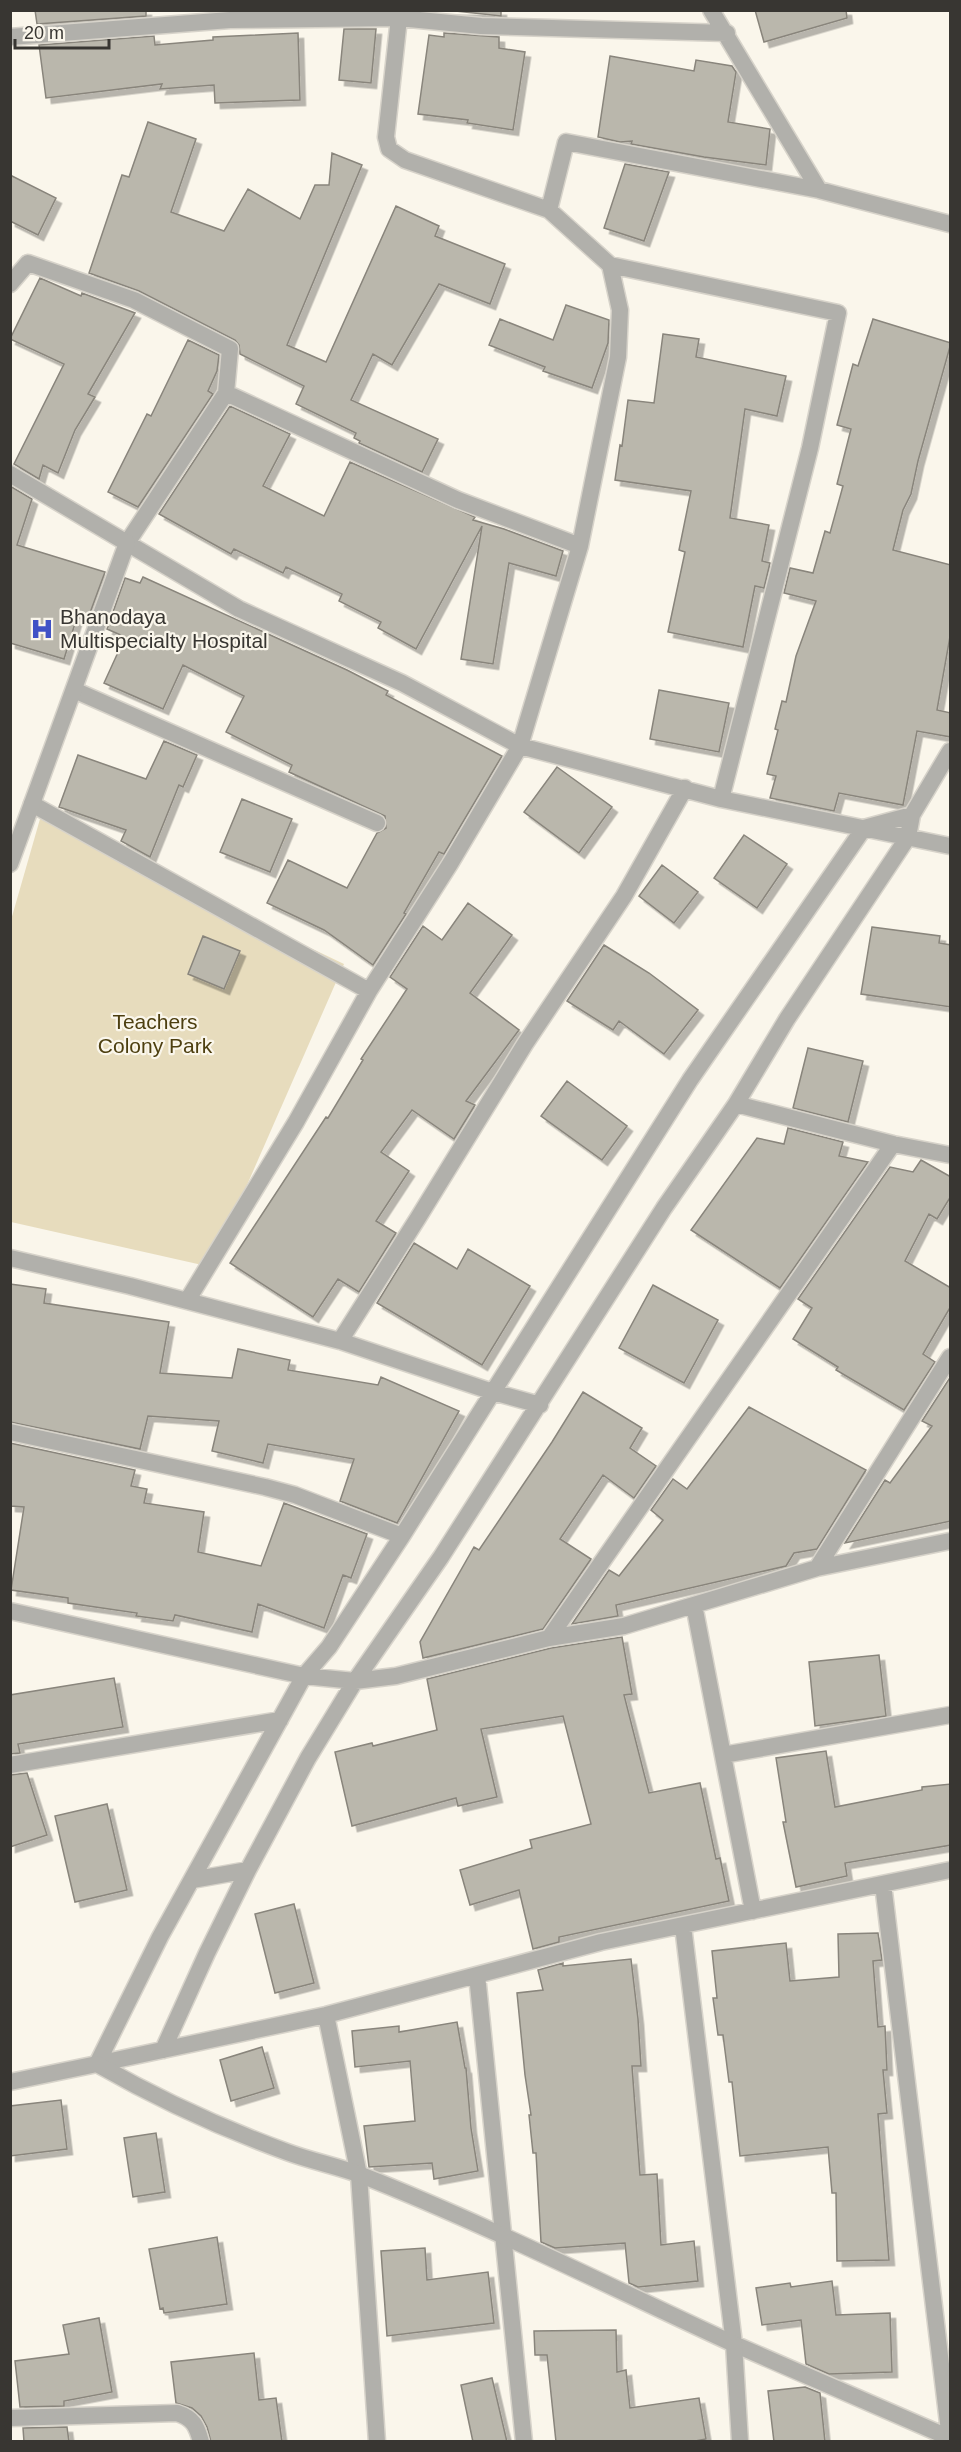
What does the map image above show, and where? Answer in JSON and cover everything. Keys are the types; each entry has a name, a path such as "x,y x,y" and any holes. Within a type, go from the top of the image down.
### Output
{"street":[{"path":"711,10 727,33 819,190"},
{"path":"10,37 231,20 399,18 481,26 727,33"},
{"path":"399,18 386,137 389,149 405,160 549,210 610,266 838,313 810,448 721,799"},
{"path":"549,210 566,142 819,190 951,224"},
{"path":"10,284 28,263 134,300 230,349 226,393 127,543 10,864"},
{"path":"188,1301 296,1122 369,991 450,864 520,746 580,546 618,357 620,310 610,266"},
{"path":"226,393 458,500 580,546"},
{"path":"10,474 239,609 402,683 520,746 721,799 951,846"},
{"path":"74,690 377,823"},
{"path":"163,2050 207,1953 308,1758 355,1681 441,1557 664,1208 736,1104 787,1019 908,837 912,815 951,751"},
{"path":"340,1341 525,1044 624,896 685,788"},
{"path":"32,804 369,991"},
{"path":"97,2064 160,1936 304,1676 329,1647 402,1536 690,1080 864,828 912,815"},
{"path":"736,1104 893,1144 951,1155"},
{"path":"549,1638 893,1144"},
{"path":"10,1258 340,1341 493,1392 540,1405"},
{"path":"817,1568 951,1357"},
{"path":"10,1432 265,1487 295,1495 402,1536"},
{"path":"10,1611 304,1676 355,1681 396,1676 549,1638 624,1626 817,1568 951,1541"},
{"path":"694,1605 753,1911"},
{"path":"723,1755 951,1715"},
{"path":"10,1765 280,1720"},
{"path":"192,1880 249,1870"},
{"path":"10,2082 327,2015 602,1942 951,1870"},
{"path":"883,1884 950,2439"},
{"path":"683,1926 734,2344 740,2442"},
{"path":"477,1975 524,2442"},
{"path":"327,2015 359,2175 377,2442"},
{"path":"97,2064 141,2090 203,2119 289,2153 359,2175 505,2238 734,2344 950,2439"},
{"path":"10,2418 177,2413 188,2416 196,2425 201,2442"}],"green space":[{"name":"Teachers Colony Park","path":"40,819 344,964 211,1267 11,1222 11,920"}],"building":[{"path":"35,10 146,10 146,16 37,24"},
{"path":"446,10 501,10 501,16"},
{"path":"755,10 846,10 847,18 764,42"},
{"path":"344,29 376,29 371,83 339,80"},
{"path":"298,33 300,100 215,103 214,85 160,89 162,84 46,98 39,45 154,36 155,45 213,40 213,37"},
{"path":"444,33 499,37 499,48 525,52 513,130 467,123 468,120 418,114 429,35 444,37"},
{"path":"610,56 694,71 696,60 732,66 736,72 728,122 770,129 766,165 704,157 631,144 632,141 620,142 598,137"},
{"path":"148,122 196,139 171,212 224,231 248,189 300,219 315,185 329,185 332,153 362,165 287,345 326,362 396,206 439,226 435,236 505,264 490,304 439,284 392,365 373,354 351,400 438,439 422,472 359,443 360,441 354,438 356,433 296,404 304,386 240,354 239,345 235,340 139,291 89,273 122,175 129,177"},
{"path":"625,164 669,172 644,241 604,228"},
{"path":"10,175 56,198 38,235 10,221"},
{"path":"40,278 81,296 82,293 135,313 88,394 95,397 75,430 58,473 43,465 39,479 14,464 64,364 10,339"},
{"path":"566,305 609,320 608,343 592,388 543,371 545,367 489,345 500,319 553,340"},
{"path":"873,319 951,343 911,494 903,510 893,550 951,565 951,631 937,710 951,713 951,737 917,731 903,805 839,793 834,811 770,798 776,776 767,774 778,730 775,729 782,701 786,702 796,656 816,601 784,593 790,568 813,573 825,531 830,533 843,486 837,484 851,429 837,425 853,364 858,366"},
{"path":"663,334 699,339 696,357 786,376 777,416 745,409 730,518 769,525 762,561 770,563 764,588 755,586 743,647 668,632 685,552 679,550 691,491 615,480 628,400 654,403"},
{"path":"188,340 219,355 217,371 208,391 213,394 138,507 108,492 147,414 151,416"},
{"path":"230,406 290,434 263,486 324,516 350,462 475,517 473,520 563,551 556,576 509,563 493,664 461,659 482,526 416,649 378,628 381,622 339,601 342,594 286,567 283,573 234,549 231,554 159,514"},
{"path":"10,486 32,499 17,545 105,572 87,621 77,617 64,659 10,643"},
{"path":"143,577 347,670 388,691 386,695 502,756 444,854 439,852 404,913 406,914 373,965 324,930 267,903 288,860 347,888 377,833 386,828 385,816 289,772 292,765 226,732 244,696 183,665 163,709 104,683 125,637 107,629 125,578 140,583"},
{"path":"659,690 729,703 719,752 650,739"},
{"path":"164,741 197,755 183,787 179,785 150,857 121,841 126,830 59,807 78,755 146,779"},
{"path":"557,767 612,807 579,853 524,812"},
{"path":"242,799 292,819 270,872 220,852"},
{"path":"744,835 787,864 757,908 714,878"},
{"path":"662,865 698,892 674,923 639,896"},
{"path":"468,903 512,935 470,993 519,1030 466,1101 475,1105 454,1139 412,1110 381,1152 409,1171 376,1221 396,1233 359,1292 338,1279 313,1317 230,1263 326,1117 328,1118 363,1060 361,1059 407,989 390,977 423,926 442,940"},
{"path":"872,927 940,936 939,943 951,945 951,1007 861,994"},
{"path":"203,936 240,951 224,989 188,974"},
{"path":"604,945 649,973 698,1010 664,1054 619,1021 613,1030 567,1001"},
{"path":"808,1048 863,1061 848,1122 793,1108"},
{"path":"567,1081 627,1126 602,1160 541,1116"},
{"path":"788,1128 843,1142 839,1156 868,1162 780,1288 691,1230 757,1138 784,1144"},
{"path":"921,1160 951,1177 951,1196 937,1219 929,1214 905,1261 951,1288 951,1306 923,1354 935,1362 904,1410 836,1370 838,1367 793,1339 812,1308 798,1299 890,1167 913,1172"},
{"path":"414,1243 457,1269 468,1249 530,1286 482,1365 377,1303"},
{"path":"10,1284 46,1289 44,1303 169,1322 160,1373 232,1378 238,1349 290,1360 288,1370 378,1385 381,1377 459,1411 397,1523 340,1501 354,1459 268,1444 263,1463 212,1451 219,1421 148,1416 140,1449 10,1422"},
{"path":"653,1285 718,1320 684,1383 619,1348"},
{"path":"951,1376 951,1521 845,1543 885,1480 890,1483 932,1426 922,1421"},
{"path":"583,1392 642,1428 630,1448 656,1466 634,1498 603,1475 560,1539 591,1559 543,1629 423,1658 420,1642 474,1547 479,1550"},
{"path":"749,1407 866,1470 817,1549 794,1553 786,1566 616,1605 618,1616 572,1624 609,1570 619,1576 663,1520 651,1510 673,1479 687,1489"},
{"path":"10,1443 135,1470 131,1486 147,1489 144,1503 204,1512 198,1552 261,1566 284,1503 367,1534 351,1578 343,1575 324,1628 258,1604 252,1632 175,1615 173,1621 136,1616 137,1613 68,1603 68,1598 11,1590 24,1507 10,1506"},
{"path":"622,1637 632,1694 624,1695 649,1793 700,1783 716,1859 720,1858 729,1901 559,1937 559,1942 533,1949 519,1890 470,1905 460,1870 532,1848 530,1840 591,1824 563,1716 481,1729 497,1797 458,1806 456,1798 352,1826 335,1752 372,1743 373,1746 437,1730 427,1679 551,1648"},
{"path":"879,1655 886,1716 815,1726 809,1662"},
{"path":"114,1678 123,1727 18,1744 20,1753 10,1754 10,1695"},
{"path":"826,1751 835,1807 922,1790 922,1787 951,1784 951,1845 845,1863 847,1876 796,1887 783,1822 786,1822 776,1758"},
{"path":"27,1773 47,1835 10,1847 10,1775"},
{"path":"107,1804 127,1890 75,1902 55,1816"},
{"path":"294,1904 314,1983 275,1993 255,1914"},
{"path":"878,1933 882,1960 873,1961 878,2027 885,2026 887,2070 883,2070 887,2113 878,2114 889,2260 837,2261 836,2193 832,2193 828,2147 740,2156 732,2082 729,2082 723,2035 718,2035 713,1998 717,1998 712,1951 786,1943 790,1981 839,1977 838,1934"},
{"path":"631,1959 641,2066 632,2066 640,2175 657,2174 661,2245 694,2241 698,2281 638,2287 629,2283 625,2243 555,2248 541,2242 536,2153 533,2153 517,1993 543,1990 538,1970 563,1963 563,1966"},
{"path":"457,2022 466,2068 471,2128 478,2171 434,2179 432,2163 369,2167 364,2126 415,2121 410,2061 355,2067 352,2031 399,2026 399,2032"},
{"path":"262,2047 274,2088 231,2101 220,2060"},
{"path":"61,2100 67,2149 10,2156 10,2106"},
{"path":"156,2133 165,2192 133,2197 124,2138"},
{"path":"217,2237 227,2304 164,2313 163,2308 160,2309 149,2249"},
{"path":"425,2248 427,2280 488,2272 494,2323 387,2336 381,2251"},
{"path":"832,2281 836,2315 890,2313 892,2372 829,2374 806,2364 801,2320 762,2325 756,2288 790,2283 791,2287"},
{"path":"99,2318 112,2392 64,2401 64,2406 20,2407 15,2361 69,2354 63,2325"},
{"path":"616,2330 617,2372 626,2370 630,2408 699,2398 706,2439 690,2442 556,2442 547,2355 535,2355 534,2331"},
{"path":"254,2353 259,2400 276,2398 282,2442 211,2442 201,2416 192,2408 176,2403 171,2362"},
{"path":"492,2378 507,2442 473,2442 461,2385"},
{"path":"805,2387 820,2393 825,2442 774,2442 768,2391"},
{"path":"67,2427 69,2442 24,2442 23,2428"}],"place":[{"name":"Bhanodaya Multispecialty Hospital","path":"42,629"}]}
